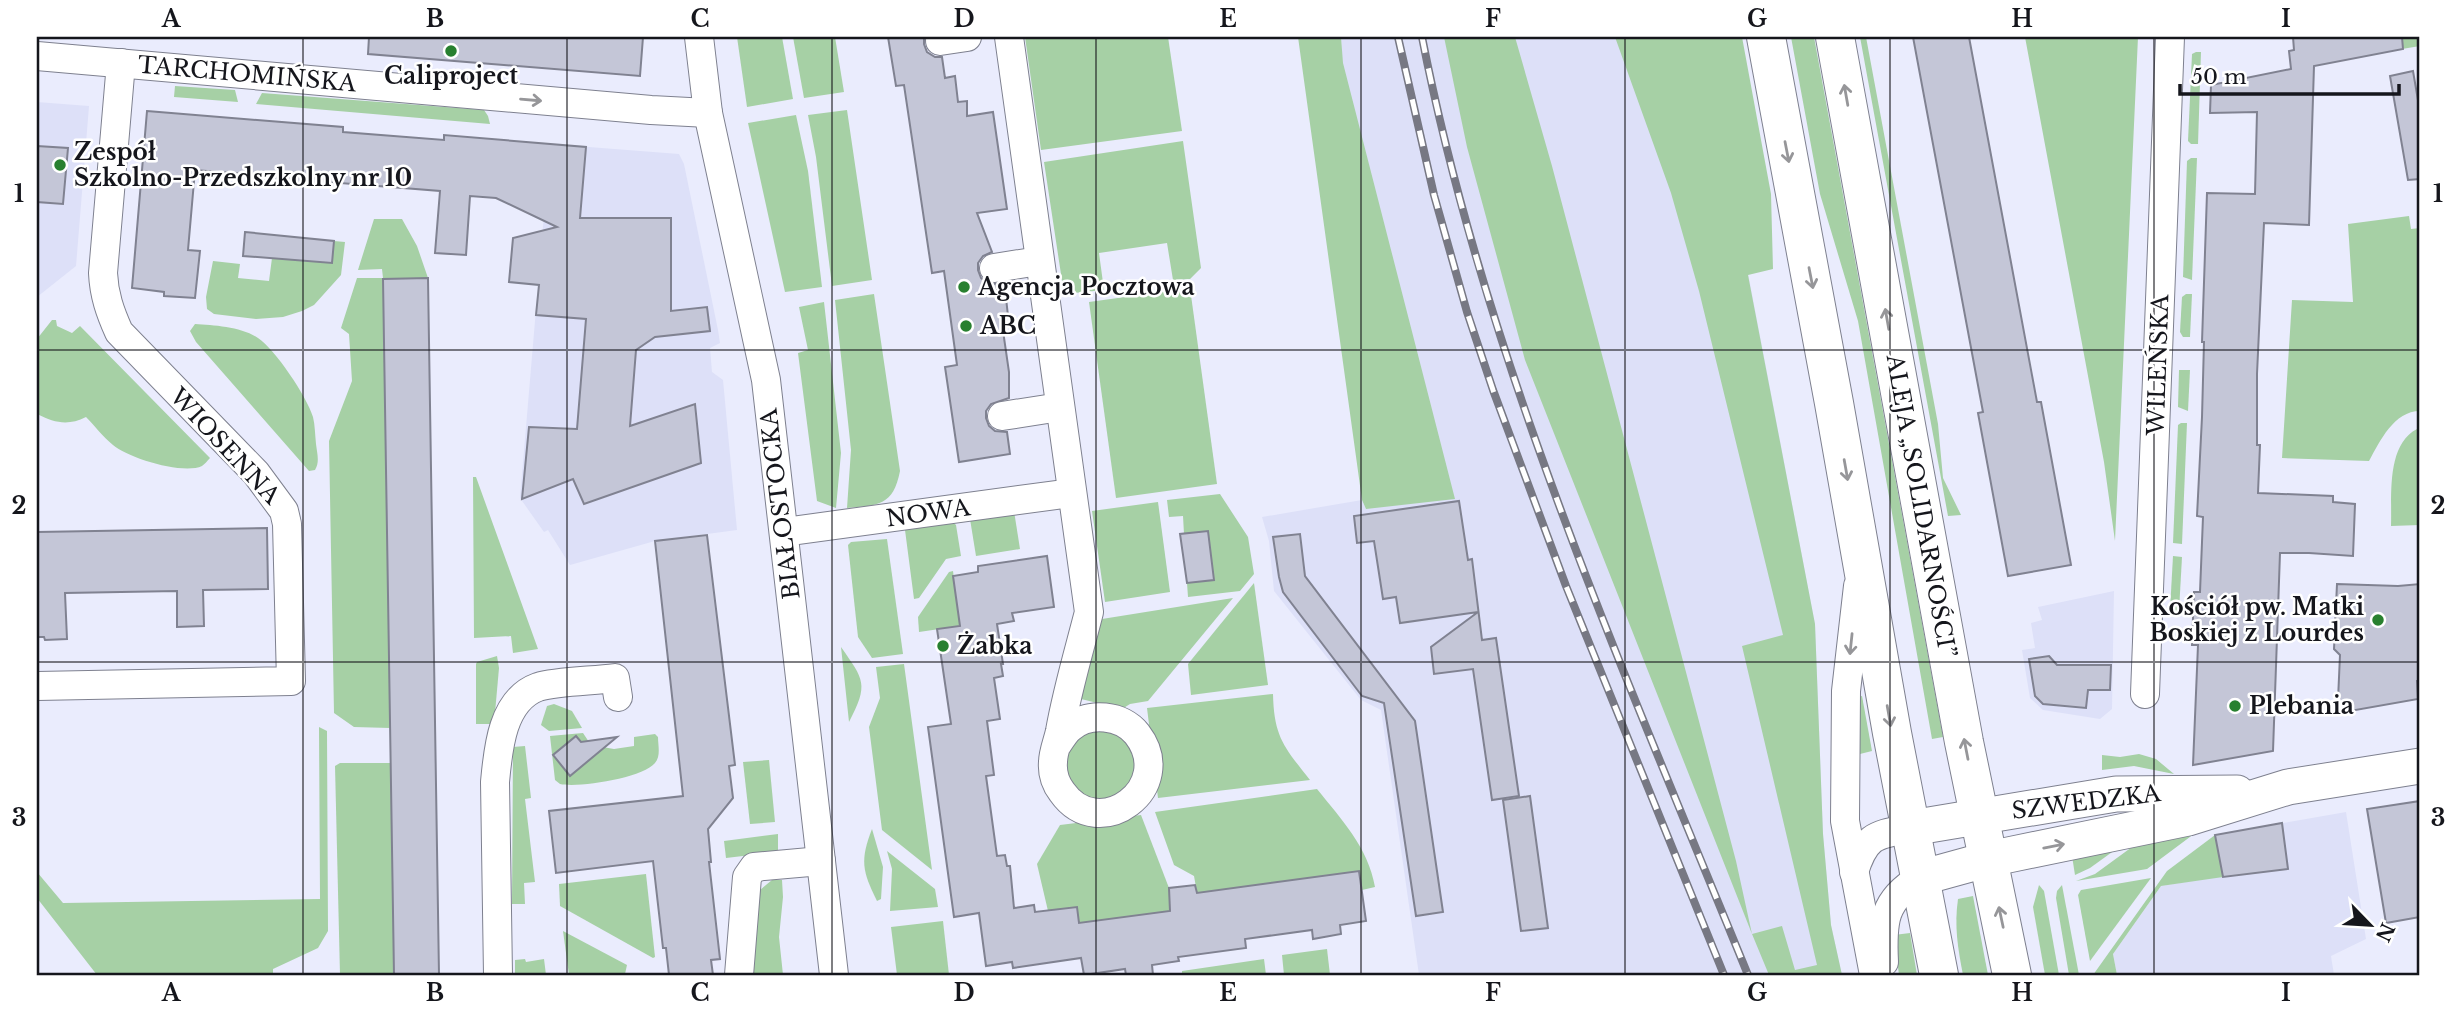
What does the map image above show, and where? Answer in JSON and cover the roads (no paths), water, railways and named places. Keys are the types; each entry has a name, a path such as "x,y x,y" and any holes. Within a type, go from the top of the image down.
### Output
{"main road":[{"path":"1766,37 1938,975"},
{"name":"ALEJA „SOLIDARNOŚCI”","path":"1835,37 1966,750 2012,975"}],"street":[{"name":"BIAŁOSTOCKA","path":"699,37 708,113 766,380 834,975"},
{"path":"1009,37 1089,611 1057,745"},
{"name":"WILEŃSKA","path":"2145,694 2170,37"},
{"name":"TARCHOMIŃSKA","path":"37,56 708,113"},
{"name":"WIOSENNA","path":"37,686 290,681 287,524 284,511 256,473 118,332 108,310 103,273 121,63"},
{"path":"994,268 1040,261"},
{"path":"1002,416 1060,407"},
{"name":"NOWA","path":"784,532 1072,493"},
{"path":"1861,552 1846,691 1845,821 1874,975"},
{"path":"498,975 495,782 497,758 505,727 520,698 540,687 615,678 618,697"},
{"name":"SZWEDZKA","path":"1920,878 1989,859 2188,818 2288,787 2420,766"},
{"name":"SZWEDZKA","path":"1911,828 2116,794 2261,794"},
{"path":"1854,872 1860,853 1878,835 1911,828"},
{"path":"739,975 746,886 750,871 754,867 821,861"},
{"path":"1884,975 1884,919 1895,897 1920,878"}],"railway":[{"path":"1398,37 1434,195 1467,312 1493,390 1566,586 1724,975"},
{"path":"1422,37 1449,159 1482,278 1520,397 1607,630 1748,975"}],"place":[{"name":"Caliproject","path":"451,51"},
{"name":"Zespół Szkolno-Przedszkolny nr 10","path":"60,165"},
{"name":"Agencja Pocztowa","path":"964,287"},
{"name":"ABC","path":"966,326"},
{"name":"Kościół pw. Matki Boskiej z Lourdes","path":"2378,620"},
{"name":"Żabka","path":"943,646"},
{"name":"Plebania","path":"2235,706"}]}
